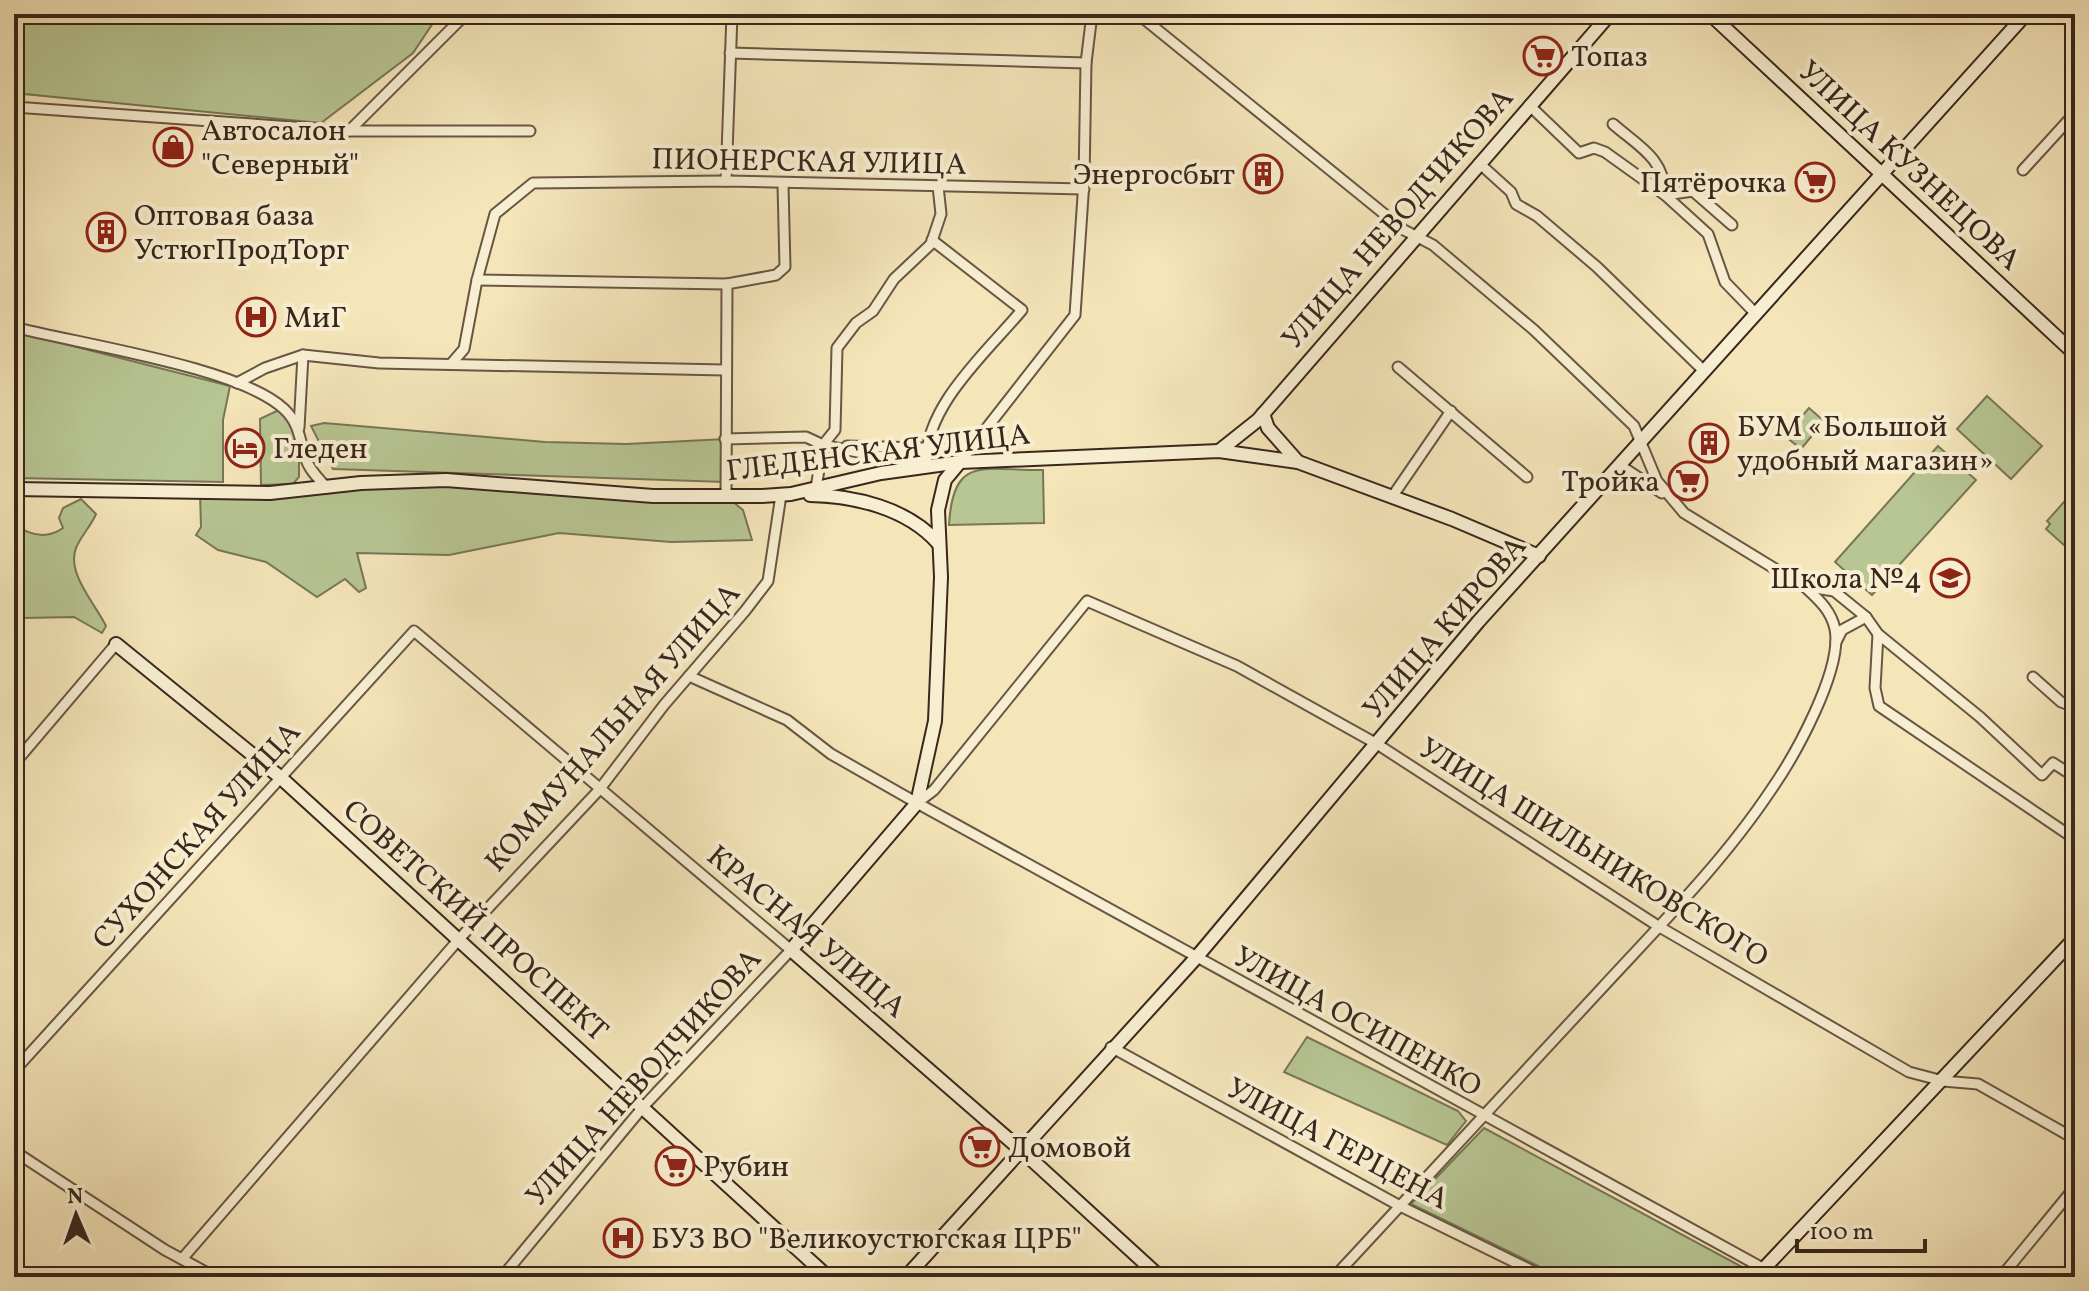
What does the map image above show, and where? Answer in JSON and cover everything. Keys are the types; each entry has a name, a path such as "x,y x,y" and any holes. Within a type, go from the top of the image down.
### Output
{"main road":[{"name":"УЛИЦА НЕВОДЧИКОВА","path":"1219,451 1263,414 1610,14"},
{"name":"УЛИЦА КУЗНЕЦОВА","path":"1710,14 2075,354"},
{"name":"УЛИЦА КИРОВА","path":"906,1277 1111,1047 1195,959 1478,622 2026,14"},
{"path":"1263,414 1268,428 1298,462"},
{"name":"ГЛЕДЕНСКАЯ УЛИЦА","path":"14,489 200,494 446,480 653,496 726,496 786,494 960,462 1219,451 1298,462 1539,556"},
{"name":"УЛИЦА НЕВОДЧИКОВА","path":"791,950 917,803 935,721 941,492 945,480 960,462"},
{"path":"786,494 821,495 873,504 917,524 938,543"},
{"name":"СОВЕТСКИЙ ПРОСПЕКТ","path":"116,644 280,777 828,1277"},
{"path":"1760,1273 2075,938"},
{"name":"КРАСНАЯ УЛИЦА","path":"791,950 1021,1150 1160,1277"}],"street":[{"path":"726,181 732,14"},
{"path":"960,462 1075,315 1084,189 1086,63 1092,14"},
{"path":"1138,14 1416,238 1433,245 1534,330 1634,426 1649,467 1669,498"},
{"path":"349,131 463,17"},
{"path":"730,53 1086,63"},
{"path":"1529,105 1579,153 1600,149 1665,195 1708,234 1725,282 1756,314"},
{"path":"14,107 349,131 530,131"},
{"path":"2023,170 2075,113"},
{"path":"1613,124 1660,165 1665,175 1665,195"},
{"path":"1479,163 1511,192 1516,204 1537,216 1597,267 1705,372"},
{"name":"ПИОНЕРСКАЯ УЛИЦА","path":"477,280 495,214 533,183 726,181 783,185 1084,189"},
{"path":"451,364 464,349 477,280 727,284 776,275 785,267 783,185"},
{"path":"816,488 823,445 835,430 837,348 932,240 941,214 938,186"},
{"path":"1665,195 1693,191 1732,225"},
{"path":"725,439 806,437 823,445 927,466 928,447 939,408 1022,310 932,240"},
{"path":"726,496 727,284"},
{"path":"14,327 237,383 283,408 299,428"},
{"path":"237,383 265,368 303,355 379,363 725,370"},
{"path":"303,355 299,428 306,462 328,489"},
{"path":"1398,367 1527,477"},
{"path":"1392,497 1451,411"},
{"path":"823,445 959,449 976,442"},
{"path":"1334,1277 1658,926 1746,825 1773,788 1818,709 1836,631 1825,606 1803,586 1710,530 1621,466"},
{"name":"КОММУНАЛЬНАЯ УЛИЦА","path":"182,1259 460,938 599,790 768,581 786,494"},
{"path":"1803,586 1834,591 1866,617 1878,634 1980,717 2042,775 2053,763 2075,777"},
{"name":"УЛИЦА НЕВОДЧИКОВА","path":"917,803 934,790 1087,601"},
{"name":"УЛИЦА ШИЛЬНИКОВСКОГО","path":"1087,601 1237,666 1377,744 1658,926 1909,1072 1943,1081 1978,1084 2075,1139"},
{"path":"1833,646 1842,630 1866,617"},
{"name":"СУХОНСКАЯ УЛИЦА","path":"14,1071 414,631"},
{"name":"КРАСНАЯ УЛИЦА","path":"414,631 791,950"},
{"path":"1878,634 1875,688 1879,706 2075,839"},
{"path":"14,764 116,644"},
{"name":"УЛИЦА ОСИПЕНКО","path":"689,676 787,720 831,754 917,803 1760,1273 1779,1277"},
{"path":"2033,677 2061,702 2075,707"},
{"name":"УЛИЦА НЕВОДЧИКОВА","path":"502,1277 643,1107 791,950"},
{"name":"УЛИЦА ГЕРЦЕНА","path":"1111,1047 1400,1206 1545,1277"},
{"path":"14,1151 215,1277"},
{"path":"2001,1277 2075,1187"}],"green space":[{"path":"14,14 403,14 404,18 431,14 433,23 413,53 321,123 14,93"},
{"path":"14,331 230,386 223,420 223,482 14,478"},
{"path":"1987,396 2042,446 2011,479 1957,429"},
{"path":"283,408 299,428 299,477 293,484 261,485 260,419"},
{"path":"1809,408 1824,421 1801,449 1785,436"},
{"path":"324,423 545,442 627,444 725,439 725,482 333,469 311,426"},
{"path":"1938,446 1976,480 1872,595 1835,562"},
{"path":"989,469 1043,470 1044,523 949,525 957,486 965,476"},
{"path":"405,482 726,496 743,510 752,540 671,542 559,533 449,555 357,553 366,588 359,592 345,579 317,597 266,562 218,550 196,535 201,527 200,494"},
{"path":"2072,493 2075,496 2075,555 2046,529 2050,524 2047,521"},
{"path":"81,499 96,514 76,548 75,568 106,626 102,633 74,617 23,618 22,602 14,602 14,524 38,535 57,532 63,528 59,518 63,508"},
{"path":"1307,1037 1458,1111 1466,1121 1447,1145 1284,1072"},
{"path":"1484,1128 1746,1269 1738,1277 1561,1277 1411,1204"}],"place":[{"name":"Топаз","path":"1543,56"},
{"name":"Автосалон \"Северный\"","path":"173,147"},
{"name":"Энергосбыт","path":"1263,174"},
{"name":"Пятёрочка","path":"1815,182"},
{"name":"Оптовая база УстюгПродТорг","path":"106,232"},
{"name":"МиГ","path":"256,317"},
{"name":"БУМ «Большой удобный магазин»","path":"1709,443"},
{"name":"Гледен","path":"245,448"},
{"name":"Тройка","path":"1688,481"},
{"name":"Школа №4","path":"1950,578"},
{"name":"Домовой","path":"980,1147"},
{"name":"Рубин","path":"675,1166"},
{"name":"БУЗ ВО \"Великоустюгская ЦРБ\"","path":"623,1238"}]}
